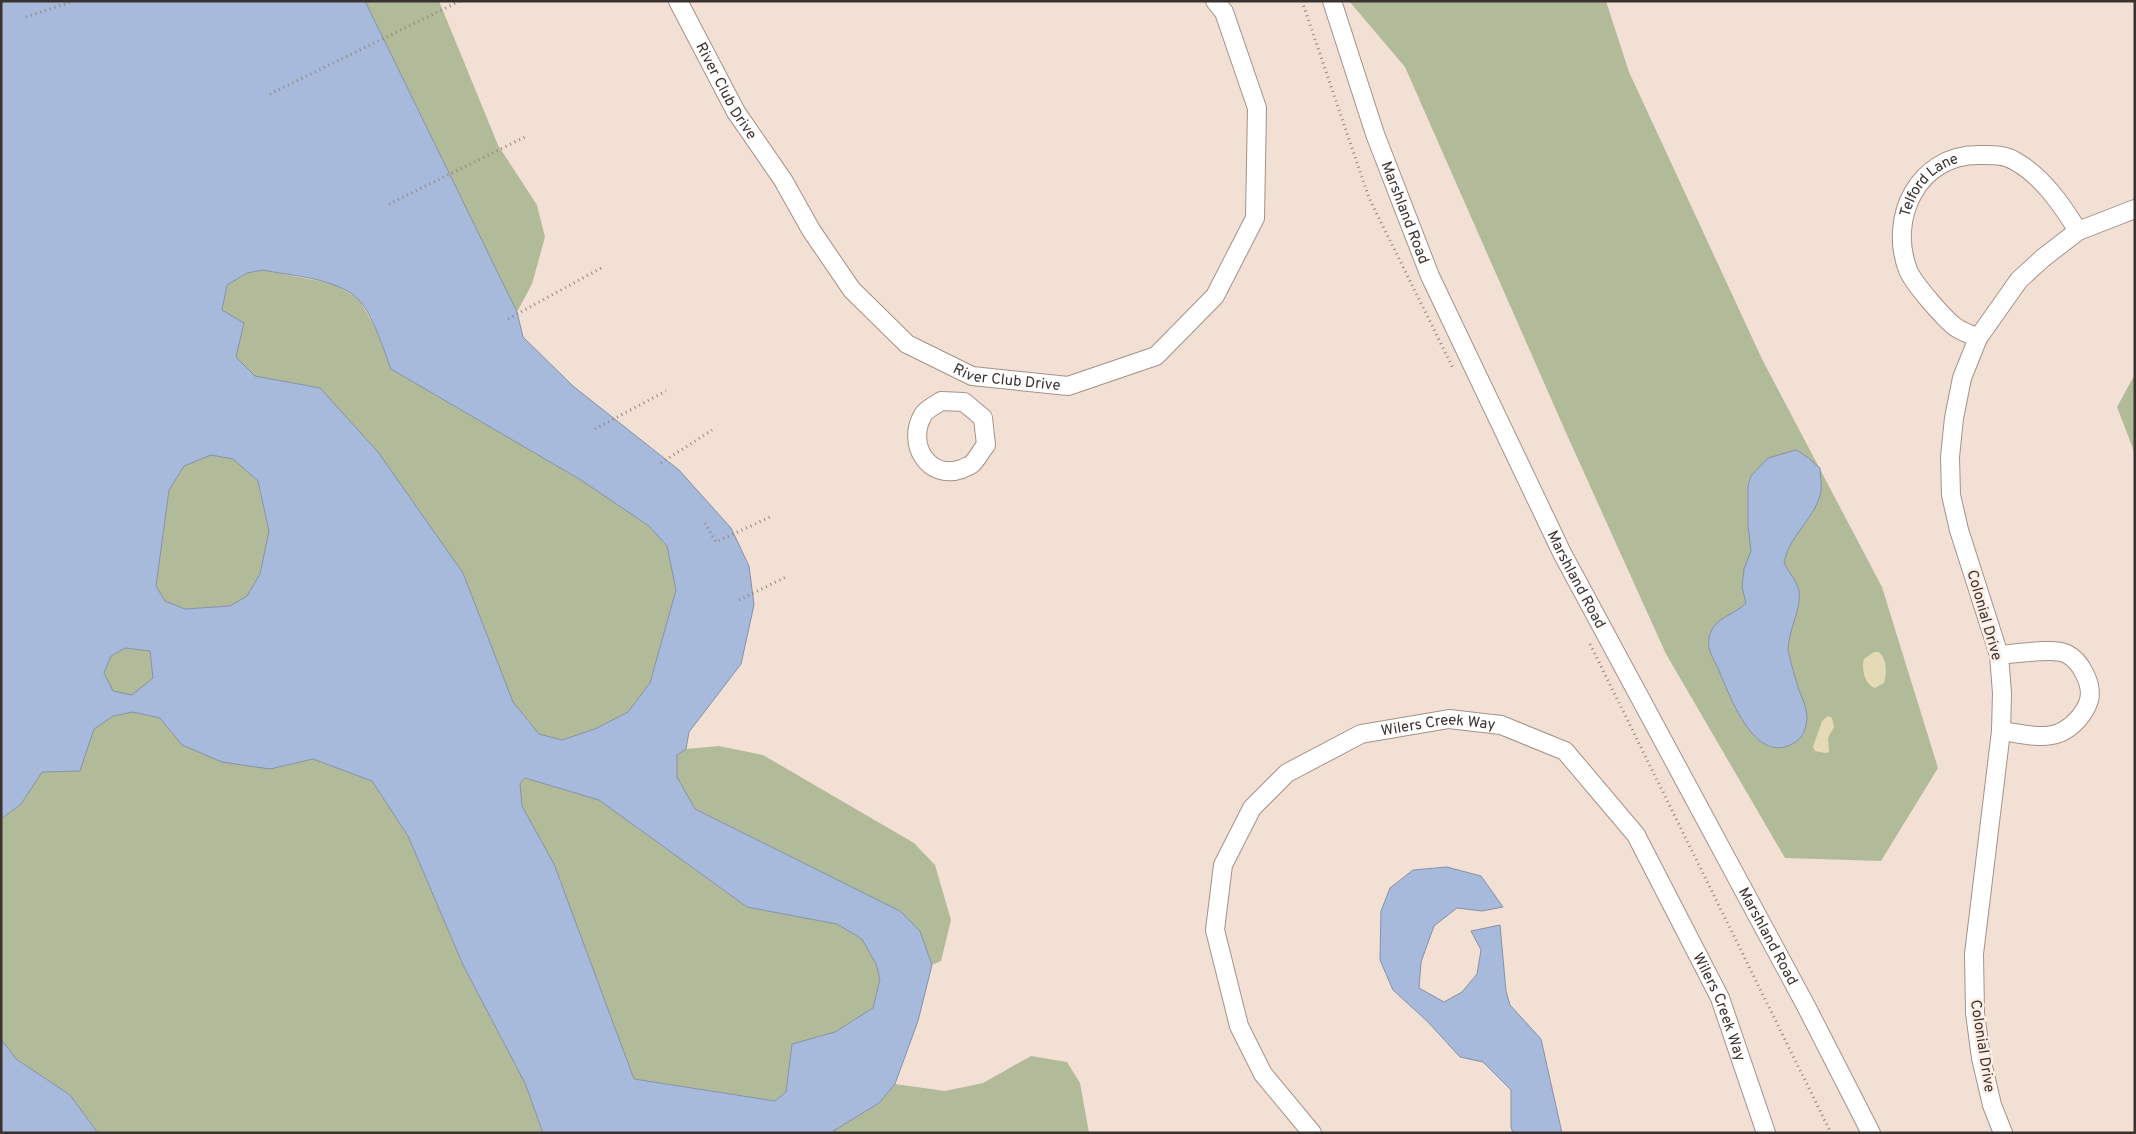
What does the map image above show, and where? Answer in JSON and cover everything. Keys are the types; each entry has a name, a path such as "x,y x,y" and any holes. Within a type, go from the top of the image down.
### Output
{"street":[{"name":"River Club Drive","path":"678,1 736,112 782,180 811,230 852,290 907,344 972,376 1068,386 1156,356 1215,296 1255,218 1257,108 1224,12 1215,1"},
{"name":"Marshland Road","path":"1332,1 1375,134 1438,294 1562,553 1802,997 1872,1133"},
{"name":"Telford Lane","path":"1978,338 1954,327 1909,273 1902,252 1901,227 1906,204 1923,178 1942,163 1968,155 1996,155 2014,160 2045,187 2063,207 2078,231"},
{"name":"Colonial Drive","path":"2002,1133 1992,1105 1981,1058 1975,1013 1974,954 2001,731 2002,693 1999,655 1962,540 1951,495 1950,456 1954,418 1962,378 1978,338 2020,280 2043,258 2078,231 2135,209"},
{"path":"964,402 972,376"},
{"path":"941,401 964,402 983,418 986,445 971,465 954,472 943,471 929,464 921,453 916,434 923,413 941,401"},
{"path":"1999,655 2045,651 2067,653 2080,664 2088,682 2090,699 2073,724 2058,734 2043,736 2001,731"},
{"name":"Wilers Creek Way","path":"1312,1133 1263,1074 1239,1026 1215,930 1223,865 1252,808 1287,773 1361,734 1450,719 1501,725 1566,751 1636,835 1720,998 1766,1133"}],"path":[{"path":"26,17 74,1"},
{"path":"270,94 460,1"},
{"path":"389,204 528,136"},
{"path":"508,319 603,268"},
{"path":"595,429 666,391"},
{"path":"661,463 712,430"},
{"path":"705,523 716,542 770,517"},
{"path":"739,600 788,576"}],"green space":[{"path":"365,1 439,1 498,145 537,205 545,237 532,284 517,312"},
{"path":"1349,1 1606,1 1629,72 1762,359 1882,587 1938,768 1881,861 1785,858 1666,654 1405,67"},
{"path":"263,270 334,284 359,299 377,331 391,369 581,480 649,526 667,546 676,590 650,683 628,712 595,729 562,740 539,734 513,702 463,573 320,388 255,376 236,357 222,310 227,285 247,273"},
{"path":"2135,374 2135,454 2117,407"},
{"path":"211,455 233,459 258,481 269,531 260,574 247,596 230,606 185,609 165,601 156,586 169,490 184,466"},
{"path":"125,648 150,651 153,678 132,695 112,691 104,673 111,656"},
{"path":"133,712 160,718 183,745 270,769 313,759 372,781 408,836 463,965 525,1083 543,1133 98,1133 70,1095 16,1059 1,1039 1,819 21,804 42,772 80,771 94,729 113,716"},
{"path":"719,746 763,755 914,843 935,865 951,920 941,961 932,965 920,931 900,911 695,809 677,777 677,755 686,749"},
{"path":"525,778 599,800 747,907 837,924 862,939 876,964 880,979 873,1008 835,1032 792,1044 786,1092 775,1101 634,1079 554,864 522,806 520,783"},
{"path":"1031,1056 1067,1062 1080,1083 1089,1133 830,1133 879,1103 895,1084 945,1091 983,1083"}],"sand":[{"path":"1874,652 1879,652 1882,655 1886,670 1884,683 1875,688 1866,680 1863,667 1864,659"},
{"path":"1828,716 1832,718 1834,727 1828,738 1829,752 1815,751 1813,747 1822,721"}],"water":[{"path":"1,1 365,1 517,312 523,337 573,386 679,470 731,528 749,566 754,605 741,664 689,732 686,749 677,755 677,777 695,809 900,911 920,931 932,965 918,1021 895,1084 879,1103 830,1133 543,1133 525,1083 463,965 408,836 372,781 313,759 270,769 222,762 182,745 160,718 133,712 113,716 94,729 80,771 42,772 21,804 1,819","holes":["263,270 300,276 326,282 349,292 358,299 368,313 391,369 581,480 649,526 667,546 676,590 650,683 628,712 595,729 562,740 539,734 513,702 463,573 378,452 320,388 255,376 236,357 244,323 222,310 227,285 247,273","211,455 233,459 258,481 269,531 260,574 247,596 230,606 185,609 165,601 156,586 169,490 184,466","125,648 150,651 153,678 132,695 113,691 104,673 111,656","525,778 599,800 747,907 837,924 862,939 876,964 880,979 873,1008 835,1032 792,1044 786,1092 775,1101 634,1079 554,864 522,806 520,783"]},
{"path":"1796,450 1820,468 1821,492 1814,510 1791,543 1784,562 1799,591 1799,605 1790,635 1788,650 1807,716 1802,736 1796,742 1779,748 1767,745 1746,726 1711,655 1709,640 1716,624 1746,603 1742,587 1744,569 1751,551 1748,525 1748,486 1751,476 1768,458"},
{"path":"1447,867 1481,876 1503,907 1482,911 1457,908 1434,926 1421,962 1419,988 1444,1002 1462,992 1477,974 1481,950 1471,931 1500,925 1506,991 1510,1005 1541,1039 1562,1133 1513,1133 1511,1127 1511,1090 1483,1062 1460,1057 1428,1022 1393,990 1380,960 1381,911 1390,888 1413,870"},
{"path":"1,1039 16,1059 70,1095 98,1133 1,1133"}]}
